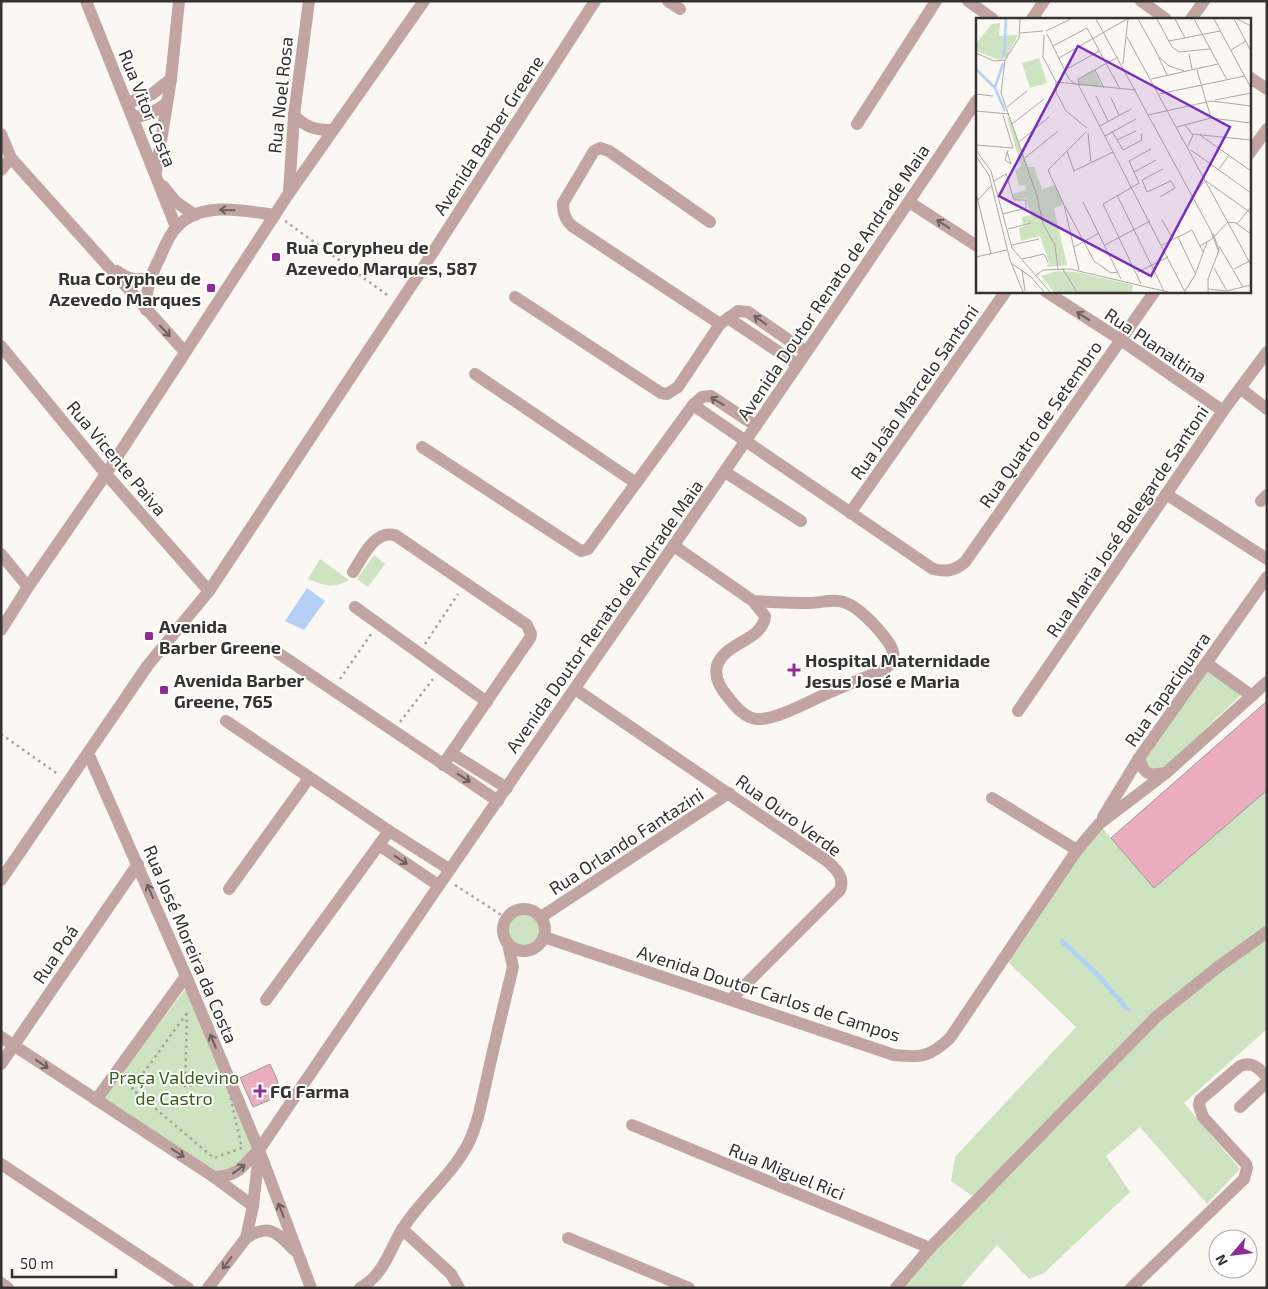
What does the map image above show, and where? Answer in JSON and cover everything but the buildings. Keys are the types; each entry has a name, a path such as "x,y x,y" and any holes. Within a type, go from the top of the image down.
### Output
{"street":[{"name":"Rua Vitor Costa","path":"86,1 176,228"},
{"path":"179,1 171,79 157,177 176,202 195,215"},
{"name":"Rua Noel Rosa","path":"289,193 294,115 309,1"},
{"path":"1,630 28,587 106,474 289,193 424,1"},
{"name":"Avenida Barber Greene","path":"1,880 148,665 209,591 399,304 595,1"},
{"path":"668,1 680,9"},
{"path":"857,124 936,1"},
{"path":"968,1 992,18"},
{"path":"1033,18 1044,1"},
{"path":"1141,1 1165,18"},
{"path":"1192,18 1204,1"},
{"path":"1250,78 1267,89"},
{"path":"128,103 152,94 171,79"},
{"name":"Avenida Doutor Renato de Andrade Maia","path":"214,1177 234,1174 259,1150 443,877 508,788 976,102"},
{"path":"133,117 152,113 167,103"},
{"path":"294,115 302,124 311,128 333,130"},
{"path":"1250,153 1267,129"},
{"path":"1,134 11,158 185,352"},
{"path":"710,222 609,151 600,148 594,151 563,203 563,212 566,220 572,226 724,321 797,364"},
{"path":"1,170 11,158"},
{"path":"909,202 976,245"},
{"path":"146,310 146,293 149,278 176,228 195,215 208,211 226,209 275,215"},
{"path":"103,260 129,279 140,280 149,278"},
{"name":"Rua João Marcelo Santoni","path":"850,513 1005,292"},
{"name":"Rua Planaltina","path":"1047,292 1121,340 1223,411"},
{"name":"Rua Quatro de Setembro","path":"850,513 933,568 942,571 958,568 1154,292"},
{"path":"515,297 661,393 667,394 678,387 724,321 738,311 748,312 806,352"},
{"name":"Rua Vicente Paiva","path":"1,346 106,474 209,591"},
{"name":"Rua Maria José Belegarde Santoni","path":"1018,711 1223,411 1267,352"},
{"path":"475,374 636,483"},
{"path":"1240,388 1267,409"},
{"path":"422,447 581,551 588,549 693,405 702,397 711,396 756,426"},
{"path":"693,405 850,513"},
{"path":"724,472 801,522"},
{"path":"1166,494 1267,559"},
{"path":"353,572 378,537 389,533 395,535 527,624 531,634 530,638 443,765"},
{"path":"674,546 753,601 765,616 764,623 760,629 722,656 717,666 716,677 720,688 744,714 757,720 783,713 885,669 894,659 893,652 888,643 860,611 846,602 837,600 812,603 753,601"},
{"path":"1,554 28,587"},
{"name":"Rua Tapaciquara","path":"1099,824 1140,758 1267,577"},
{"path":"355,607 487,702"},
{"path":"278,653 498,801"},
{"path":"1206,663 1252,696"},
{"name":"Avenida Doutor Carlos de Campos","path":"544,937 894,1055 914,1057 927,1055 939,1049 950,1038 1077,850 1099,824 1166,773 1267,682"},
{"name":"Rua Ouro Verde","path":"576,689 827,861 841,876 842,884 840,890 731,999"},
{"path":"226,721 389,831 443,877"},
{"name":"Rua José Moreira da Costa","path":"88,753 138,864 259,1150 311,1288"},
{"path":"451,753 508,788"},
{"path":"1140,758 1147,773 1155,775 1166,773"},
{"path":"228,889 309,778"},
{"name":"Rua Orlando Fantazini","path":"541,917 729,793"},
{"path":"992,798 1077,850"},
{"path":"266,1000 389,831"},
{"path":"379,845 443,877"},
{"name":"Rua Poá","path":"1,1064 138,864"},
{"path":"513,967 534,949 542,942 546,930 541,917 536,912 523,909 511,913 506,918 503,931 504,938 508,944 520,951 534,949"},
{"path":"896,1288 930,1248 1156,1016 1187,990 1267,932"},
{"path":"360,1288 370,1283 377,1276 413,1213 460,1157 469,1141 478,1116 513,967 508,944"},
{"path":"96,1100 186,976"},
{"path":"1,1037 214,1177 253,1206"},
{"path":"1131,1288 1244,1179 1247,1168 1246,1164 1203,1117 1199,1105 1200,1100 1240,1066 1246,1064 1256,1065 1267,1078"},
{"path":"1240,1106 1267,1082"},
{"name":"Rua Miguel Rici","path":"632,1126 930,1248"},
{"path":"246,1238 253,1206 259,1150"},
{"path":"1,1164 188,1288"},
{"path":"402,1230 451,1274 459,1288"},
{"path":"208,1288 246,1238 256,1232 272,1231 280,1235 299,1256"},
{"path":"568,1238 689,1288"},
{"path":"1,1283 8,1288"}],"path":[{"path":"275,215 399,304"},
{"path":"418,653 465,584"},
{"path":"332,690 377,624"},
{"path":"393,731 441,669"},
{"path":"1,734 69,782"},
{"path":"443,877 506,918"},
{"path":"187,1013 185,1086 227,1083 242,1148 214,1158 132,1089 187,1013"}],"green space":[{"path":"374,555 385,564 368,587 357,579"},
{"path":"320,559 349,580 338,585 328,586 308,579"},
{"path":"1207,669 1242,694 1160,772 1142,764"},
{"path":"1267,789 1267,1029 1184,1103 1240,1169 1207,1204 1140,1127 1106,1156 1130,1192 1044,1273 1029,1279 997,1245 960,1288 896,1288 977,1199 951,1181 955,1157 1076,1027 1004,958 1099,824 1154,888"},
{"path":"524,911 537,917 543,930 537,943 524,949 511,943 505,930 511,917"},
{"name":"Praça Valdevino de Castro","path":"187,987 255,1148 231,1170 217,1173 102,1098"}],"water":[{"path":"307,588 325,601 304,630 285,621"}],"waterway":[{"path":"1062,941 1097,974 1127,1009"}],"place":[{"name":"Rua Corypheu de Azevedo Marques, 587","path":"276,257"},
{"name":"Rua Corypheu de Azevedo Marques","path":"211,288"},
{"name":"Avenida Barber Greene","path":"149,636"},
{"name":"Hospital Maternidade Jesus José e Maria","path":"794,670"},
{"name":"Avenida Barber Greene, 765","path":"164,690"},
{"name":"FG Farma","path":"260,1091"}]}
